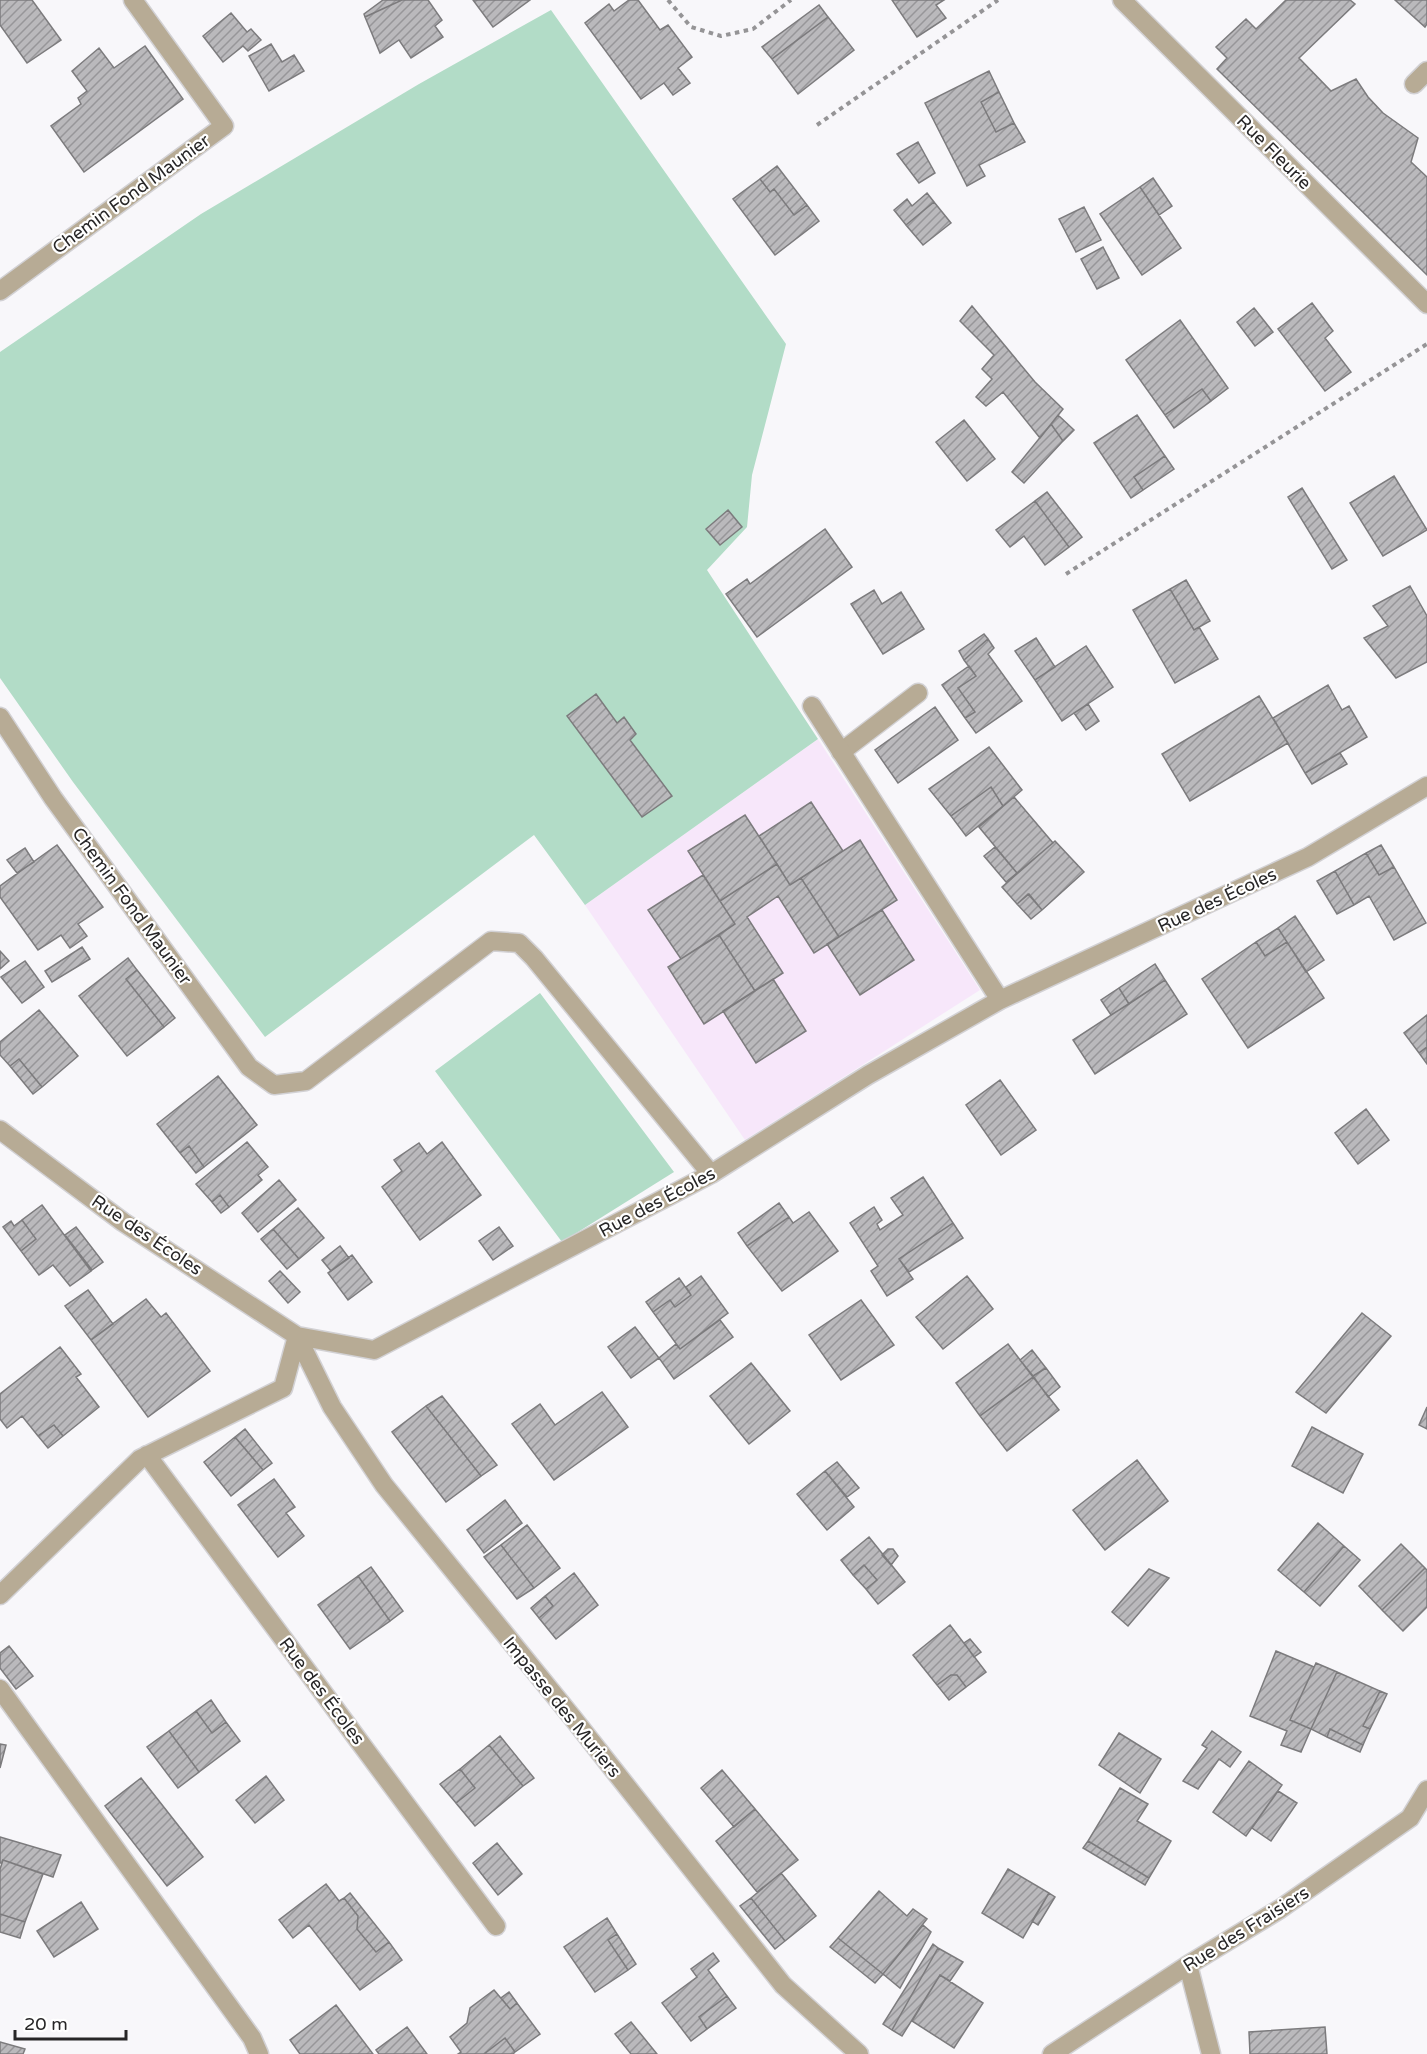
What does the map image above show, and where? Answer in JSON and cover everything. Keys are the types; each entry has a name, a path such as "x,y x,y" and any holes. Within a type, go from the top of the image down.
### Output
{"street":[{"name":"Chemin Fond Maunier","path":"0,291 224,126 133,0"},
{"name":"Rue Fleurie","path":"1122,0 1427,304"},
{"path":"1414,84 1427,70"},
{"path":"841,752 918,693"},
{"path":"812,706 999,1000"},
{"name":"Chemin Fond Maunier","path":"0,717 53,798 249,1067 274,1085 306,1081 491,941 519,943 534,958 711,1174"},
{"name":"Rue des Écoles","path":"0,1130 123,1222 297,1336 374,1350 711,1174 868,1075 999,1000 1308,857 1427,786"},
{"path":"0,1595 140,1459 283,1388 297,1336"},
{"name":"Impasse des Muriers","path":"297,1336 332,1407 384,1485 572,1717 783,1985 860,2054"},
{"name":"Rue des Écoles","path":"147,1455 496,1926"},
{"path":"0,1689 252,2038 259,2054"},
{"name":"Rue des Fraisiers","path":"1052,2054 1188,1965 1280,1909 1410,1818 1427,1790"},
{"path":"1188,1965 1210,2054"}],"path":[{"path":"668,0 691,27 721,36 753,29 791,0"},
{"path":"818,125 998,0"},
{"path":"1066,574 1427,344"}],"shaded area":[{"path":"818,739 980,990 745,1140 585,905"}],"green space":[{"path":"551,10 786,344 752,475 747,527 707,570 818,739 585,905 534,835 265,1037 73,782 0,678 0,352 201,214 419,84"},
{"path":"540,993 674,1172 562,1242 435,1071"}],"building":[{"path":"0,0 32,0 61,40 27,63 0,25"},
{"path":"383,0 402,0 365,17 364,14"},
{"path":"402,0 428,0 442,20 435,26 443,37 411,58 399,40 380,53 365,17"},
{"path":"473,0 530,0 493,27"},
{"path":"629,0 638,0 660,30 668,25 692,57 678,68 690,83 673,95 664,83 641,99 585,23 609,4 614,11"},
{"path":"892,0 944,0 936,5 946,18 917,37"},
{"path":"1286,0 1350,0 1355,4 1299,58 1331,91 1356,79 1383,113 1418,138 1411,162 1427,177 1427,275 1217,69 1227,58 1216,47 1246,19 1256,29"},
{"path":"1395,0 1427,0 1425,27"},
{"path":"819,5 828,17 772,59 762,47"},
{"path":"231,13 247,32 251,29 261,40 248,51 243,46 223,62 203,36"},
{"path":"828,17 854,50 798,94 772,59"},
{"path":"271,44 282,62 294,55 304,71 269,91 249,56"},
{"path":"145,46 183,99 84,172 51,126 81,104 78,98 87,91 72,71 99,48 114,68"},
{"path":"989,71 999,92 981,102 996,132 1014,123 1025,142 979,165 985,176 967,186 925,103"},
{"path":"999,92 1014,123 996,132 981,102"},
{"path":"918,142 935,173 919,183 897,154"},
{"path":"777,166 807,205 794,215 774,189 770,192 760,179"},
{"path":"1153,178 1172,206 1159,215 1140,187"},
{"path":"760,179 770,192 774,189 794,215 807,205 819,221 775,255 733,199"},
{"path":"1140,187 1181,248 1142,275 1100,214"},
{"path":"927,193 934,202 906,225 894,210 907,199 912,206"},
{"path":"934,202 951,223 923,245 906,225"},
{"path":"1084,207 1101,240 1076,252 1059,219"},
{"path":"1103,247 1119,278 1097,289 1081,259"},
{"path":"1312,303 1333,331 1325,338 1351,372 1325,391 1278,329"},
{"path":"972,306 1035,382 1063,409 1040,438 1003,392 986,406 976,397 992,379 982,369 994,355 960,321"},
{"path":"1254,308 1273,332 1255,346 1237,322"},
{"path":"1180,320 1228,388 1211,401 1202,389 1165,415 1126,360"},
{"path":"1202,389 1211,401 1174,428 1165,415"},
{"path":"1058,415 1074,430 1063,441 1051,424"},
{"path":"1137,415 1165,456 1134,477 1143,490 1131,498 1094,443"},
{"path":"964,420 995,459 967,481 936,442"},
{"path":"1051,424 1063,441 1024,483 1012,472"},
{"path":"1165,456 1174,469 1143,490 1134,477"},
{"path":"1394,476 1427,530 1383,556 1350,503"},
{"path":"1302,488 1347,560 1332,569 1288,497"},
{"path":"1047,492 1082,537 1069,547 1035,501"},
{"path":"1035,501 1069,547 1045,565 1024,536 1010,547 996,530"},
{"path":"728,510 742,527 720,545 706,529"},
{"path":"825,529 852,567 757,637 726,594 747,579 750,584"},
{"path":"1186,580 1210,621 1194,630 1170,589"},
{"path":"1410,586 1427,616 1427,662 1396,678 1364,638 1388,626 1373,606"},
{"path":"1170,589 1194,630 1199,627 1218,659 1175,683 1133,610"},
{"path":"874,590 882,604 901,592 924,629 883,654 851,604"},
{"path":"984,634 988,639 964,660 959,651"},
{"path":"1036,638 1055,667 1035,680 1015,651"},
{"path":"988,639 994,648 988,654 1022,701 976,733 965,718 975,712 958,688 976,676 964,660"},
{"path":"1086,646 1113,687 1062,721 1035,680"},
{"path":"969,666 976,676 958,688 975,712 965,718 942,685"},
{"path":"1328,685 1342,710 1349,706 1367,737 1305,773 1273,718"},
{"path":"596,694 617,723 624,717 636,734 630,740 672,796 642,817 567,716"},
{"path":"1259,696 1288,743 1190,801 1162,754"},
{"path":"1088,704 1099,721 1086,730 1074,713"},
{"path":"935,707 958,740 898,783 875,750"},
{"path":"989,747 1022,790 1003,806 991,787 951,816 929,789"},
{"path":"1340,753 1347,764 1312,784 1305,773"},
{"path":"991,787 1003,806 966,836 951,816"},
{"path":"1014,797 1053,843 1017,873 979,827"},
{"path":"811,802 843,851 790,885 759,836"},
{"path":"745,815 777,864 720,901 688,851"},
{"path":"860,840 897,900 839,937 801,878"},
{"path":"1055,841 1084,872 1042,910 1029,894 1017,904 1002,887"},
{"path":"57,845 103,907 78,924 87,936 70,948 61,935 38,950 0,897 0,886"},
{"path":"1381,845 1394,867 1379,875 1366,853"},
{"path":"995,847 1017,873 1006,882 984,856"},
{"path":"25,848 34,862 17,873 7,860"},
{"path":"1366,853 1379,875 1394,867 1426,923 1394,940 1369,896 1354,905 1335,871"},
{"path":"777,864 790,885 801,878 839,937 814,953 778,896 747,917 783,973 755,991 719,935 735,924 720,901"},
{"path":"1335,871 1354,905 1337,914 1317,881"},
{"path":"703,875 735,924 681,959 648,910"},
{"path":"1028,894 1042,910 1031,919 1017,904"},
{"path":"882,910 914,960 860,995 827,944"},
{"path":"1295,916 1324,960 1306,972 1278,928"},
{"path":"1278,928 1287,942 1265,956 1256,942"},
{"path":"719,935 755,991 704,1024 668,967"},
{"path":"1256,942 1265,956 1287,942 1324,998 1248,1048 1202,979"},
{"path":"82,947 90,959 52,982 45,971"},
{"path":"0,951 9,961 0,969"},
{"path":"128,958 137,970 126,979 164,1027 127,1056 79,996"},
{"path":"25,961 44,987 22,1003 1,977"},
{"path":"1155,964 1165,980 1129,1004 1119,988"},
{"path":"137,970 175,1018 164,1027 126,979"},
{"path":"773,979 806,1031 756,1063 723,1011"},
{"path":"1165,980 1187,1014 1095,1074 1073,1040"},
{"path":"1119,988 1129,1004 1111,1015 1101,1000"},
{"path":"39,1010 78,1056 42,1087 19,1059 10,1066 0,1055 0,1042"},
{"path":"1427,1015 1427,1047 1419,1053 1404,1033"},
{"path":"1427,1047 1427,1064 1419,1053"},
{"path":"19,1059 42,1087 33,1094 10,1066"},
{"path":"218,1076 257,1125 204,1167 189,1146 180,1153 157,1124"},
{"path":"1000,1080 1036,1130 1001,1155 966,1105"},
{"path":"1366,1109 1389,1140 1358,1164 1335,1133"},
{"path":"247,1142 268,1167 258,1175 262,1180 229,1207 220,1195 212,1202 196,1184"},
{"path":"442,1142 481,1195 420,1240 382,1187 402,1171 394,1160 419,1143 427,1154"},
{"path":"189,1146 204,1167 196,1173 180,1153"},
{"path":"923,1177 953,1223 899,1259 913,1279 887,1296 871,1271 878,1266 850,1223 874,1207 882,1220 877,1224 880,1230 903,1215 891,1198"},
{"path":"279,1180 296,1200 258,1232 242,1213"},
{"path":"220,1195 229,1207 221,1213 212,1202"},
{"path":"779,1203 789,1217 747,1246 738,1233"},
{"path":"42,1205 91,1271 70,1286 53,1265 39,1275 21,1251 36,1239 22,1220"},
{"path":"298,1208 324,1238 299,1259 273,1229"},
{"path":"809,1212 838,1251 782,1291 747,1246 789,1217 793,1223"},
{"path":"22,1220 36,1239 21,1251 3,1227 11,1221 14,1226"},
{"path":"953,1223 963,1238 909,1272 899,1259"},
{"path":"76,1227 103,1262 92,1270 65,1235"},
{"path":"499,1227 513,1246 493,1260 479,1241"},
{"path":"273,1229 299,1259 287,1269 261,1239"},
{"path":"340,1246 349,1258 331,1271 322,1260"},
{"path":"352,1255 372,1282 348,1300 328,1273"},
{"path":"280,1271 300,1292 288,1303 269,1281"},
{"path":"701,1276 728,1313 680,1349 653,1312 670,1300 675,1307 691,1295 686,1287"},
{"path":"967,1276 993,1309 943,1349 916,1317"},
{"path":"679,1278 691,1295 675,1307 670,1300 653,1312 646,1302"},
{"path":"88,1290 113,1324 91,1340 65,1306"},
{"path":"146,1299 161,1317 166,1313 210,1371 148,1417 91,1340"},
{"path":"861,1300 894,1345 841,1380 809,1335"},
{"path":"1362,1313 1391,1336 1326,1413 1296,1392"},
{"path":"720,1320 733,1337 674,1379 659,1358 676,1344 680,1349"},
{"path":"635,1327 659,1358 631,1378 608,1347"},
{"path":"1008,1344 1033,1377 980,1416 956,1383"},
{"path":"60,1347 81,1374 76,1377 99,1407 63,1436 54,1425 38,1436 22,1416 7,1428 0,1419 0,1394"},
{"path":"1032,1350 1046,1368 1033,1376 1020,1360"},
{"path":"751,1363 790,1411 749,1444 710,1396"},
{"path":"1046,1368 1060,1387 1048,1397 1033,1376"},
{"path":"1033,1377 1059,1410 1007,1451 980,1416"},
{"path":"602,1392 628,1427 554,1480 512,1424 540,1404 555,1425"},
{"path":"442,1396 497,1465 481,1476 426,1406"},
{"path":"426,1406 481,1476 446,1502 392,1432"},
{"path":"1427,1407 1427,1429 1419,1425"},
{"path":"54,1425 63,1436 48,1448 38,1436"},
{"path":"1312,1427 1363,1454 1343,1493 1292,1466"},
{"path":"245,1429 272,1463 263,1470 235,1437"},
{"path":"235,1437 263,1470 231,1496 204,1462"},
{"path":"1137,1460 1168,1501 1105,1550 1073,1510"},
{"path":"837,1462 859,1488 847,1497 825,1471"},
{"path":"825,1471 854,1507 827,1530 797,1494"},
{"path":"274,1479 295,1507 286,1513 304,1536 278,1557 238,1505"},
{"path":"505,1500 522,1523 484,1553 467,1530"},
{"path":"1318,1523 1344,1546 1304,1592 1278,1570"},
{"path":"527,1525 560,1568 534,1588 501,1545"},
{"path":"869,1537 905,1582 878,1604 866,1589 877,1580 864,1565 853,1575 841,1560"},
{"path":"1401,1544 1425,1568 1382,1610 1359,1586"},
{"path":"501,1545 534,1588 517,1599 484,1557"},
{"path":"1344,1546 1360,1560 1320,1606 1304,1592"},
{"path":"888,1549 893,1549 898,1556 891,1565 882,1555"},
{"path":"864,1565 877,1580 866,1589 853,1575"},
{"path":"371,1567 403,1611 390,1621 358,1576"},
{"path":"1425,1568 1427,1570 1427,1607 1403,1631 1382,1610"},
{"path":"1149,1569 1169,1578 1128,1626 1112,1612"},
{"path":"574,1573 598,1605 556,1639 539,1618 553,1606 545,1596"},
{"path":"358,1576 390,1621 350,1649 318,1605"},
{"path":"545,1596 553,1606 539,1618 531,1608"},
{"path":"950,1625 986,1672 966,1687 957,1675 951,1675 937,1685 913,1655"},
{"path":"970,1639 981,1652 974,1657 964,1643"},
{"path":"9,1646 33,1676 16,1689 0,1668 0,1653"},
{"path":"1276,1651 1314,1667 1290,1720 1311,1729 1301,1752 1281,1745 1287,1731 1250,1716"},
{"path":"1316,1663 1337,1672 1311,1729 1290,1720"},
{"path":"1337,1672 1380,1691 1363,1726 1370,1729 1363,1745 1330,1729 1327,1737 1311,1729"},
{"path":"951,1675 957,1675 966,1687 949,1700 937,1685"},
{"path":"1380,1691 1387,1694 1370,1729 1363,1726"},
{"path":"211,1700 226,1722 212,1733 196,1711"},
{"path":"196,1711 212,1733 226,1722 240,1741 199,1772 169,1731"},
{"path":"1330,1729 1363,1745 1360,1752 1327,1737"},
{"path":"169,1731 199,1772 178,1788 147,1747"},
{"path":"1212,1731 1241,1752 1230,1767 1219,1759 1198,1789 1183,1781 1207,1748 1202,1745"},
{"path":"1119,1733 1161,1759 1140,1793 1099,1765"},
{"path":"500,1736 534,1778 523,1786 489,1745"},
{"path":"0,1744 6,1745 0,1768"},
{"path":"489,1745 523,1786 475,1826 456,1803 475,1788 460,1769"},
{"path":"1249,1761 1282,1785 1246,1836 1213,1812"},
{"path":"460,1769 475,1788 456,1803 440,1784"},
{"path":"722,1770 755,1809 734,1827 701,1788"},
{"path":"266,1776 284,1800 255,1823 236,1800"},
{"path":"141,1778 203,1857 167,1886 105,1806"},
{"path":"1120,1788 1148,1804 1137,1821 1171,1841 1149,1878 1088,1841"},
{"path":"1278,1791 1297,1803 1271,1841 1252,1828"},
{"path":"755,1809 798,1860 757,1892 716,1841"},
{"path":"0,1837 61,1855 53,1877 3,1860 0,1863"},
{"path":"1088,1841 1149,1878 1145,1885 1083,1848"},
{"path":"497,1843 522,1874 498,1895 473,1863"},
{"path":"3,1860 43,1874 25,1922 0,1914 0,1869"},
{"path":"1008,1869 1049,1893 1023,1938 982,1913"},
{"path":"781,1873 816,1916 785,1941 751,1898"},
{"path":"326,1884 339,1901 344,1898 358,1916 357,1929 376,1952 389,1942 402,1960 360,1990 309,1925 293,1938 279,1920"},
{"path":"879,1891 907,1916 913,1909 927,1919 883,1974 838,1938"},
{"path":"350,1893 389,1942 376,1952 357,1929 358,1916 344,1898"},
{"path":"1049,1893 1055,1897 1038,1925 1032,1921"},
{"path":"751,1898 785,1941 775,1949 740,1906"},
{"path":"81,1902 98,1929 54,1957 37,1931"},
{"path":"0,1914 25,1922 20,1938 0,1932"},
{"path":"607,1918 617,1934 608,1940 628,1970 595,1992 564,1947"},
{"path":"923,1925 931,1932 900,1988 883,1974"},
{"path":"617,1934 636,1964 628,1970 608,1940"},
{"path":"838,1938 883,1974 875,1983 830,1947"},
{"path":"933,1944 938,1948 892,2030 883,2024"},
{"path":"938,1948 963,1962 950,1981 940,1975 902,2036 892,2030"},
{"path":"713,1953 719,1961 708,1970 727,1996 699,2017 707,2029 691,2041 662,2003 697,1977 691,1969"},
{"path":"940,1975 983,2003 954,2048 912,2021"},
{"path":"494,1990 510,2009 517,2003 540,2034 515,2052 505,2038 484,2054 458,2054 461,2052 450,2037 467,2023 470,2008"},
{"path":"509,1992 517,2003 510,2009 501,1998"},
{"path":"727,1996 736,2008 707,2029 699,2017"},
{"path":"336,2005 373,2054 300,2054 290,2040"},
{"path":"631,2022 657,2054 631,2054 615,2034"},
{"path":"407,2027 427,2054 379,2054 376,2050"},
{"path":"1325,2027 1327,2054 1250,2054 1249,2032"},
{"path":"505,2038 515,2052 513,2054 484,2054"},
{"path":"0,2042 25,2049 23,2054 0,2054"}]}
